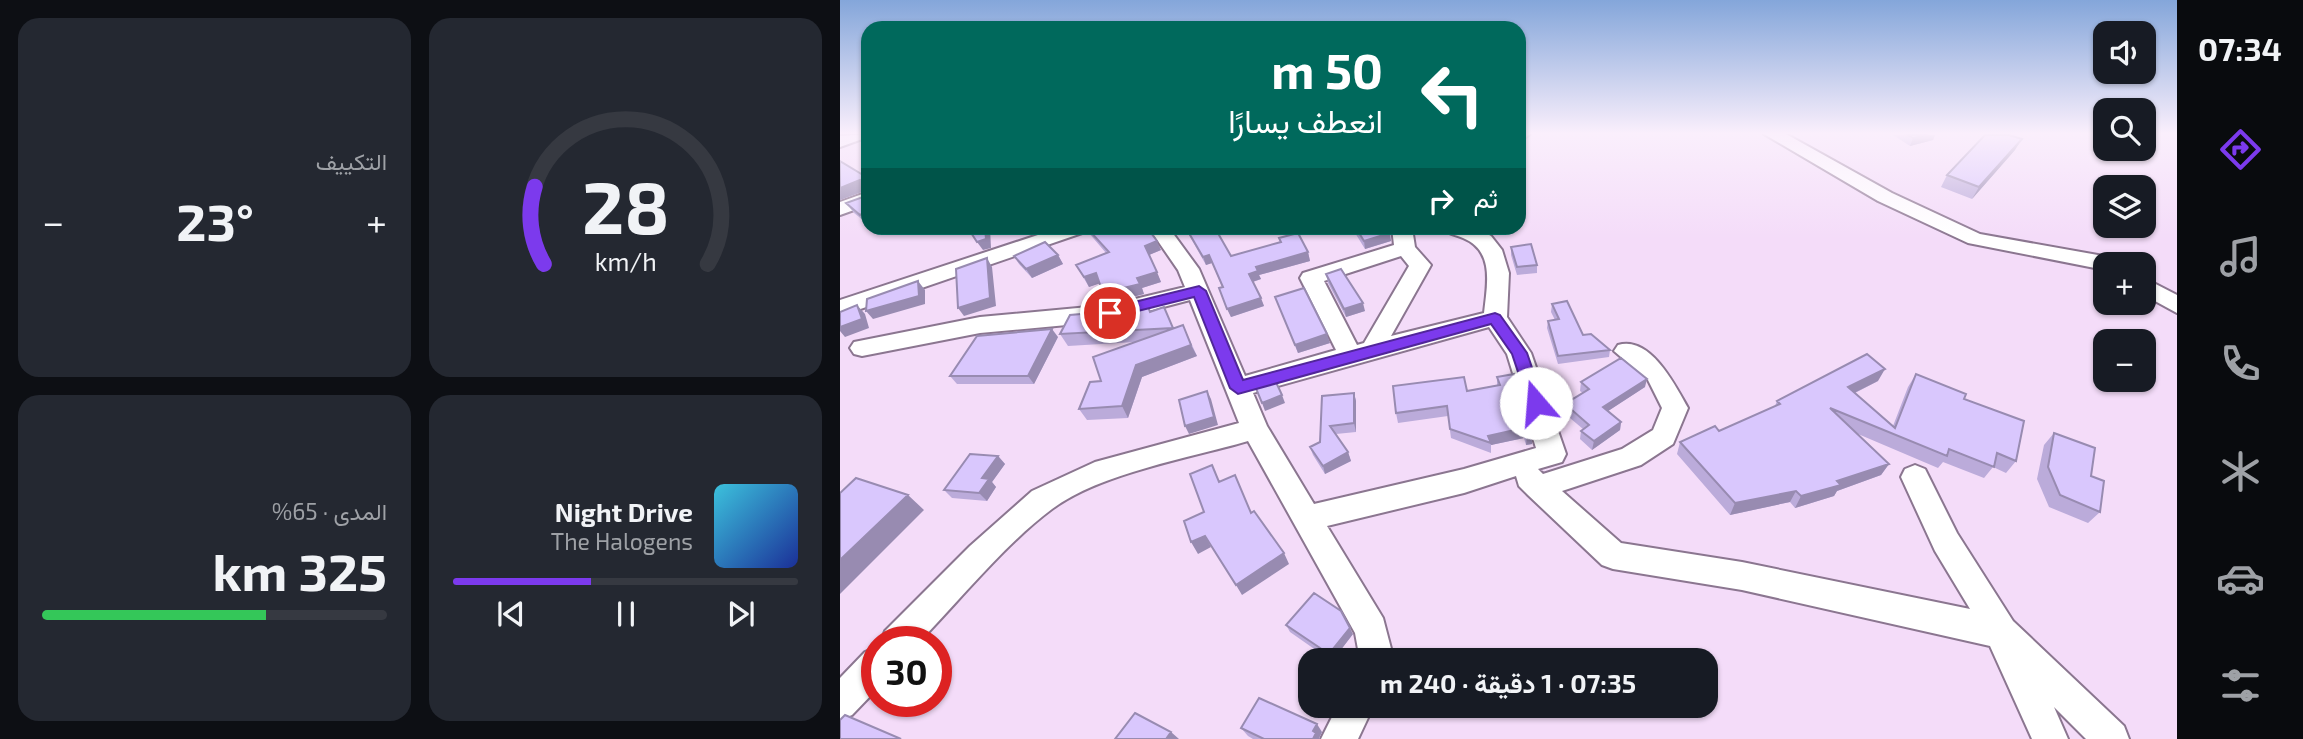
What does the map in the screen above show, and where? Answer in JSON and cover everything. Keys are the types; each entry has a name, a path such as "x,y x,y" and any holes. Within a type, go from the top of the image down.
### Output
{"street":[{"path":"1833,168 1885,197 1975,239 2093,261"},
{"path":"840,209 861,201"},
{"path":"840,308 1061,235"},
{"path":"1164,235 1188,268 1199,291 1255,429 1371,629 1375,648"},
{"path":"1307,518 1464,481 1552,454 1520,353 1495,318 1500,263 1489,245 1472,235"},
{"path":"1403,238 1420,265 1361,352 1311,278 1403,238"},
{"path":"862,348 980,325 1110,313 1199,291"},
{"path":"2156,292 2177,305"},
{"path":"1238,388 1361,352 1495,318"},
{"path":"1538,487 1631,457 1664,438 1675,408 1657,374 1626,351"},
{"path":"912,626 981,555 1042,500 1095,473 1255,429"},
{"path":"1516,465 1613,555 1742,576 2001,632 2111,739"},
{"path":"1915,477 1946,542 2001,632 2050,739"},
{"path":"840,704 861,681"},
{"path":"1339,739 1350,718"}],"building":[{"path":"840,168 852,168 861,174 861,181 840,188"},
{"path":"1953,168 1996,168 1979,187 1947,175"},
{"path":"861,198 861,214 860,215 846,203"},
{"path":"972,235 986,235 986,239 977,242"},
{"path":"1093,235 1152,235 1157,241 1145,246 1157,272 1137,278 1140,284 1103,293 1096,273 1084,277 1076,265 1109,252"},
{"path":"1190,235 1219,235 1231,256 1281,242 1279,238 1299,235 1308,252 1256,267 1258,271 1249,274 1261,298 1227,309 1219,288 1223,287 1209,255 1203,257"},
{"path":"1360,235 1384,235 1364,241"},
{"path":"1045,242 1058,255 1026,269 1014,256"},
{"path":"1531,244 1537,265 1517,267 1511,247"},
{"path":"987,258 990,298 958,308 956,269"},
{"path":"1341,269 1363,303 1344,309 1326,274"},
{"path":"918,281 919,296 866,311 867,299"},
{"path":"1304,288 1327,334 1295,345 1275,297"},
{"path":"1146,301 1150,312 1164,307 1173,328 1060,334 1070,315 1104,312"},
{"path":"1567,301 1583,335 1591,334 1610,350 1558,356 1548,321 1559,319 1552,304"},
{"path":"857,305 862,319 840,327 840,312"},
{"path":"1183,325 1191,345 1136,365 1122,406 1079,409 1090,382 1101,381 1093,357"},
{"path":"1052,329 1028,376 950,376 977,336"},
{"path":"1867,354 1885,369 1848,387 1895,428 1916,374 1966,394 1964,399 2024,421 2016,461 1997,453 1994,467 1949,449 1947,456 1830,408 1889,464 1837,481 1841,485 1801,496 1796,491 1735,503 1680,442 1715,426 1719,431 1780,404 1777,401"},
{"path":"1621,358 1647,379 1603,407 1621,422 1594,441 1581,431 1589,425 1565,404 1589,389 1581,382"},
{"path":"1514,374 1532,434 1527,435 1524,428 1488,436 1491,443 1450,429 1447,406 1396,413 1393,386 1464,377 1467,391 1500,385 1497,377"},
{"path":"1275,380 1282,395 1262,403 1255,386"},
{"path":"1207,391 1214,417 1185,426 1179,400"},
{"path":"1354,393 1354,423 1330,426 1348,452 1323,466 1310,447 1320,442 1322,396"},
{"path":"2054,433 2095,448 2091,476 2104,481 2100,512 2060,495 2048,467"},
{"path":"970,454 998,456 982,478 989,479 979,493 944,490"},
{"path":"1212,465 1219,482 1235,475 1251,513 1254,511 1284,553 1236,585 1205,536 1191,542 1184,521 1204,512 1190,474"},
{"path":"856,478 908,495 840,560 840,493"},
{"path":"1314,593 1341,611 1350,628 1334,648 1320,648 1286,625"},
{"path":"1259,698 1298,715 1298,718 1317,724 1313,739 1264,739 1241,728"},
{"path":"1135,713 1171,732 1166,739 1115,739"},
{"path":"845,715 901,739 840,739 840,720"}],"route":[{"path":"1110,313 1199,291 1238,388 1350,355 1495,318 1520,353 1536,403"}]}
